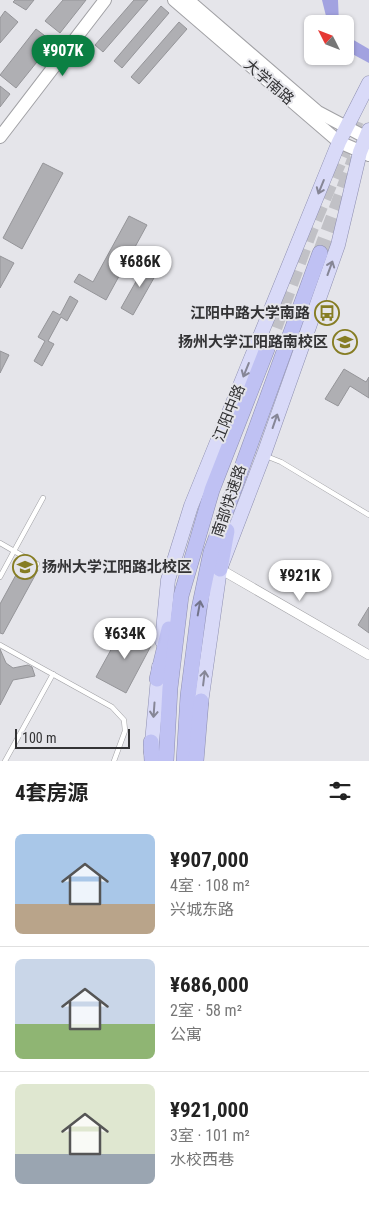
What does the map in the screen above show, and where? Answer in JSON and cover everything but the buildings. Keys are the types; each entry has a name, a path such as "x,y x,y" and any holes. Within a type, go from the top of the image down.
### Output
{"highway":[{"name":"南部快速路","path":"184,761 188,696 199,609 211,552 320,253"},
{"name":"南部快速路","path":"166,761 170,688 181,596 212,490 267,349"},
{"path":"220,569 230,517 270,402 276,370"},
{"path":"157,679 196,524 212,490"},
{"path":"196,761 200,702"},
{"path":"151,761 152,742"}],"main road":[{"name":"江阳中路","path":"152,742 168,580 191,506 339,142 369,83"},
{"path":"200,702 220,569 264,454 338,245 368,136"}],"street":[{"path":"0,137 105,0"},
{"name":"大学南路","path":"174,0 339,142 364,154"},
{"name":"大学南路","path":"188,0 318,112 347,129 368,136"},
{"path":"220,569 369,655"}],"lane":[{"path":"264,454 282,462 369,515"},
{"path":"0,578 43,498"},
{"path":"0,543 37,564"},
{"path":"0,645 112,707 124,720 125,731 114,761"},
{"path":"5,761 52,674"}],"water":[{"path":"322,0 338,0 339,15 326,15"},
{"path":"354,40 369,49 369,63 354,55"}],"tunnel":[{"path":"267,349 310,231 358,117"},
{"path":"320,253 355,158"}],"place":[{"name":"江阳中路大学南路","path":"327,313"},
{"name":"扬州大学江阳路南校区","path":"345,342"},
{"name":"扬州大学江阳路北校区","path":"25,567"}]}
